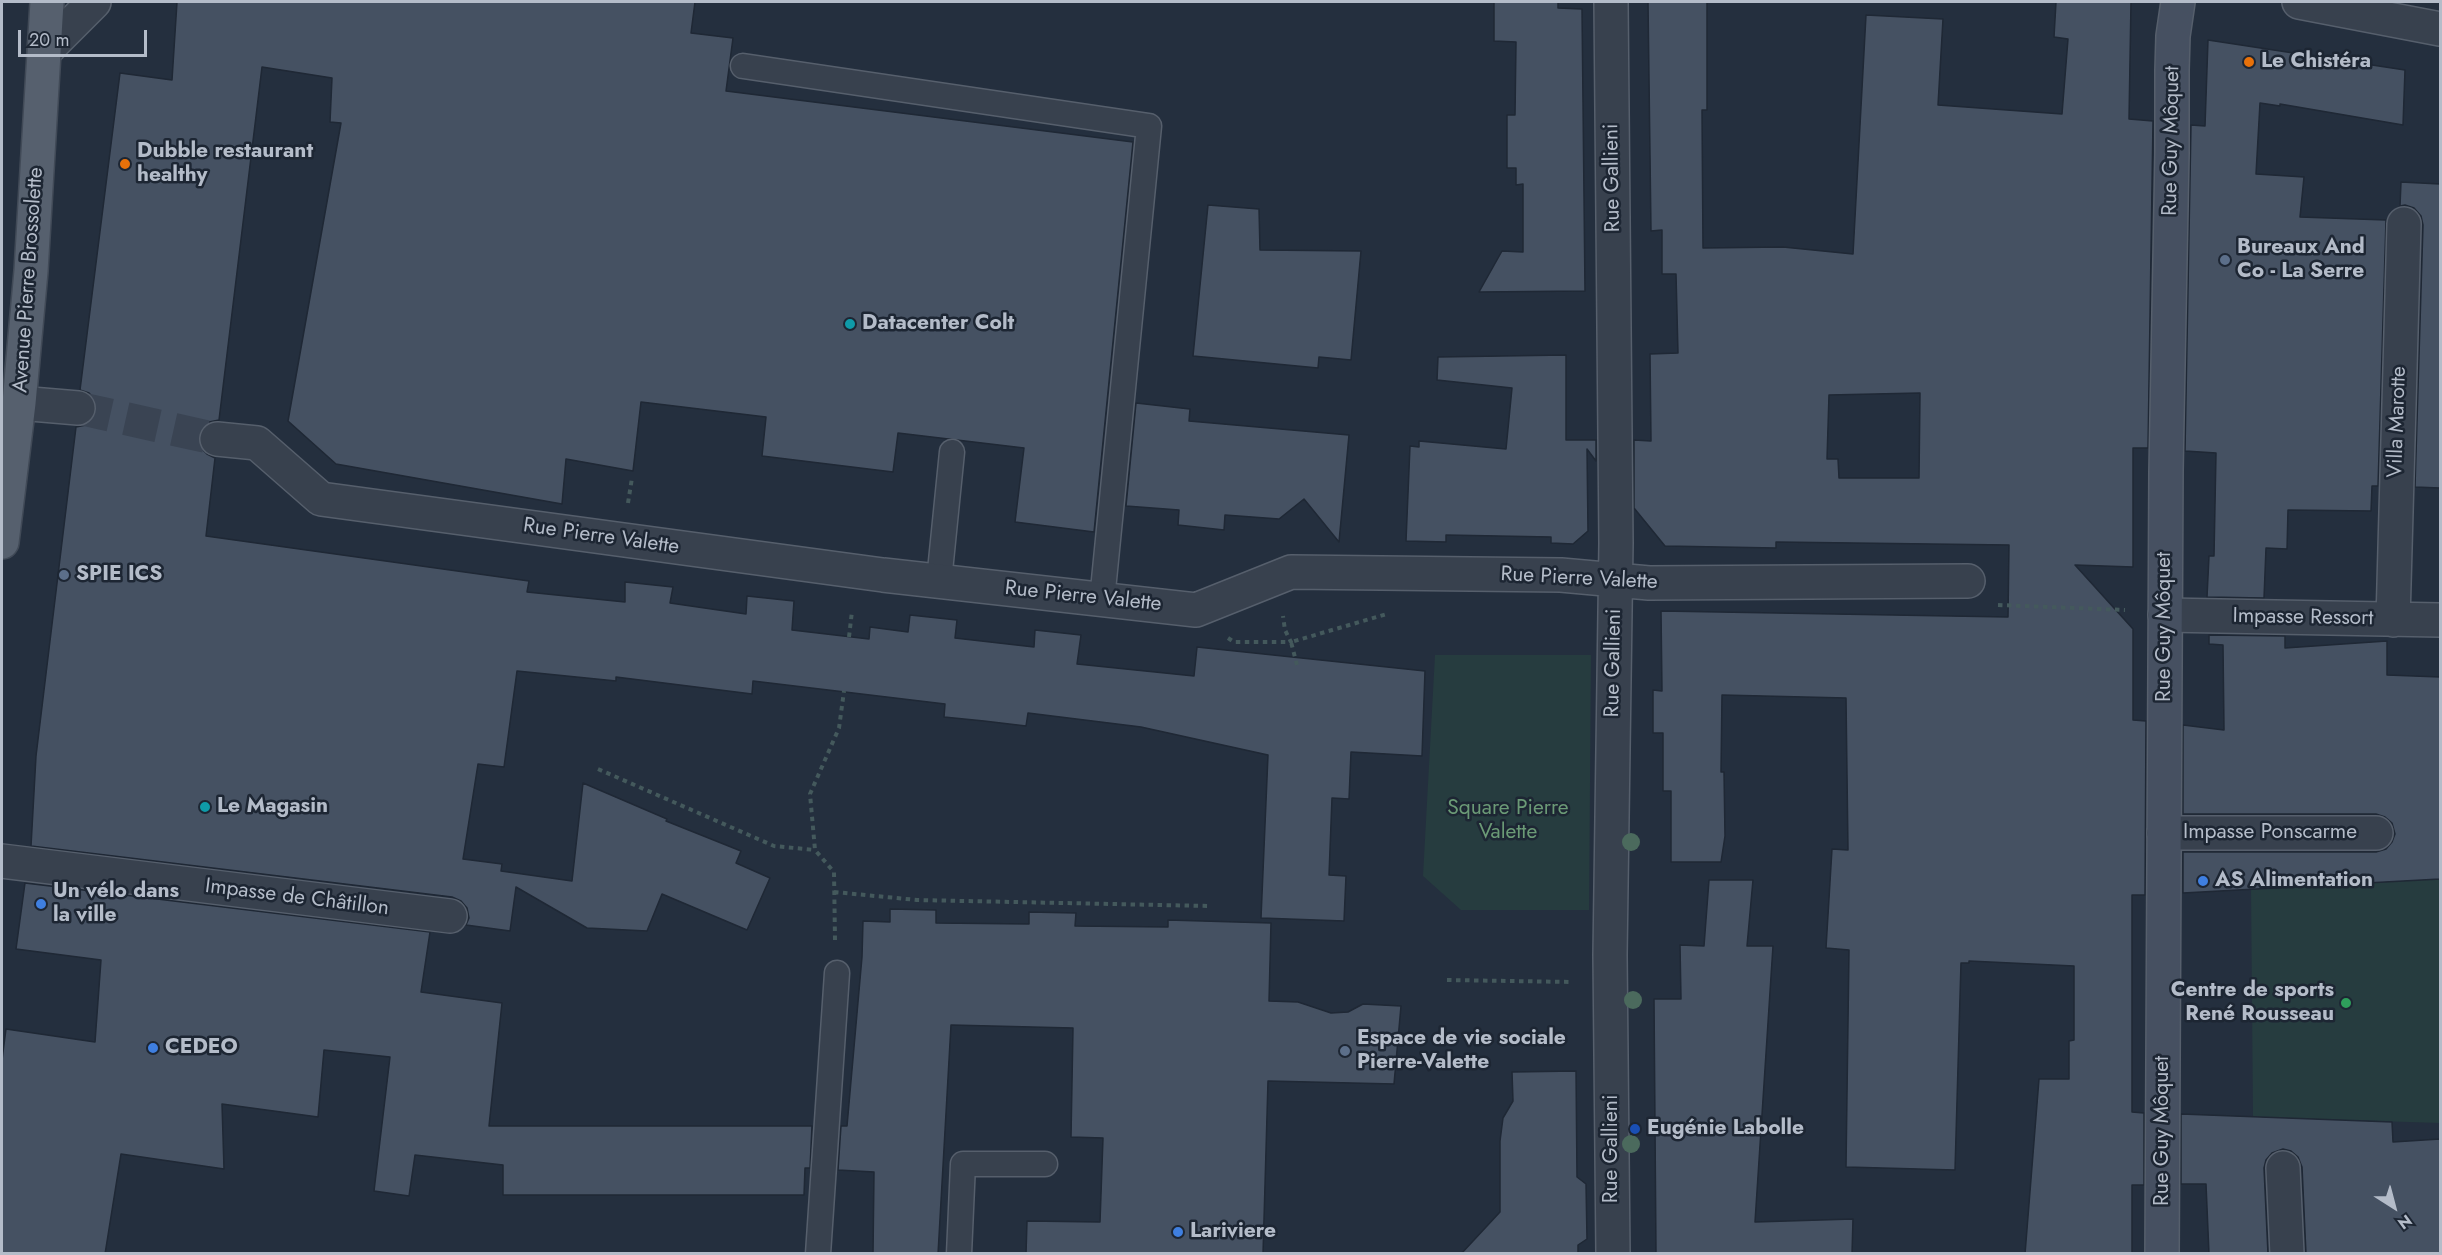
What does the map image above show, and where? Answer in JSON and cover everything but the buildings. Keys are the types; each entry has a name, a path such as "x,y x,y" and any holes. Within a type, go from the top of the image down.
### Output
{"main road":[{"name":"Avenue Pierre Brossolette","path":"2,542 20,403 31,270 47,2"}],"street":[{"path":"44,52 94,2"},
{"name":"Rue Gallieni","path":"1611,2 1615,581 1610,955 1613,1254"},
{"name":"Rue Guy Môquet","path":"2162,1254 2164,832 2150,613 2173,36 2178,2"},
{"path":"2299,2 2440,29"},
{"name":"Villa Marotte","path":"2392,620 2404,224"},
{"path":"20,403 78,408"},
{"name":"Rue Pierre Valette","path":"217,439 257,443 321,499 939,581 1196,610 1291,572 1561,574 1649,584 1968,581"},
{"name":"Impasse Ressort","path":"2150,613 2440,620"},
{"name":"Impasse Ponscarme","path":"2164,832 2376,833"},
{"name":"Impasse de Châtillon","path":"2,861 450,916"},
{"path":"2283,1168 2287,1254"}],"lane":[{"path":"743,66 1149,126 1102,600"},
{"path":"939,581 952,452"},
{"path":"818,1254 837,973"},
{"path":"959,1254 963,1164 1045,1164"}],"path":[{"path":"849,637 853,600"},
{"path":"1992,605 2150,613"},
{"path":"1234,642 1291,642 1398,611"},
{"path":"1285,621 1285,630 1297,665"},
{"path":"837,973 834,872 815,850 810,794 838,728 844,691"},
{"path":"598,769 774,846 815,850"},
{"path":"834,892 917,900 1209,906"},
{"path":"1447,980 1582,982"}],"green space":[{"name":"Square Pierre Valette","path":"1435,655 1591,655 1589,910 1461,910 1423,876"},
{"name":"Centre de sports René Rousseau","path":"2440,879 2440,1123 2253,1117 2251,889"}],"tunnel":[{"path":"78,408 217,439"}],"place":[{"name":"Le Chistéra","path":"2249,62"},
{"name":"Dubble restaurant healthy","path":"125,164"},
{"name":"Bureaux And Co - La Serre","path":"2225,260"},
{"name":"Datacenter Colt","path":"850,324"},
{"name":"SPIE ICS","path":"64,575"},
{"name":"Le Magasin","path":"205,807"},
{"name":"AS Alimentation","path":"2203,881"},
{"name":"Un vélo dans la ville","path":"41,904"},
{"name":"Centre de sports René Rousseau","path":"2346,1003"},
{"name":"CEDEO","path":"153,1048"},
{"name":"Espace de vie sociale Pierre-Valette","path":"1345,1051"},
{"name":"Eugénie Labolle","path":"1635,1129"},
{"name":"Lariviere","path":"1178,1232"}]}
